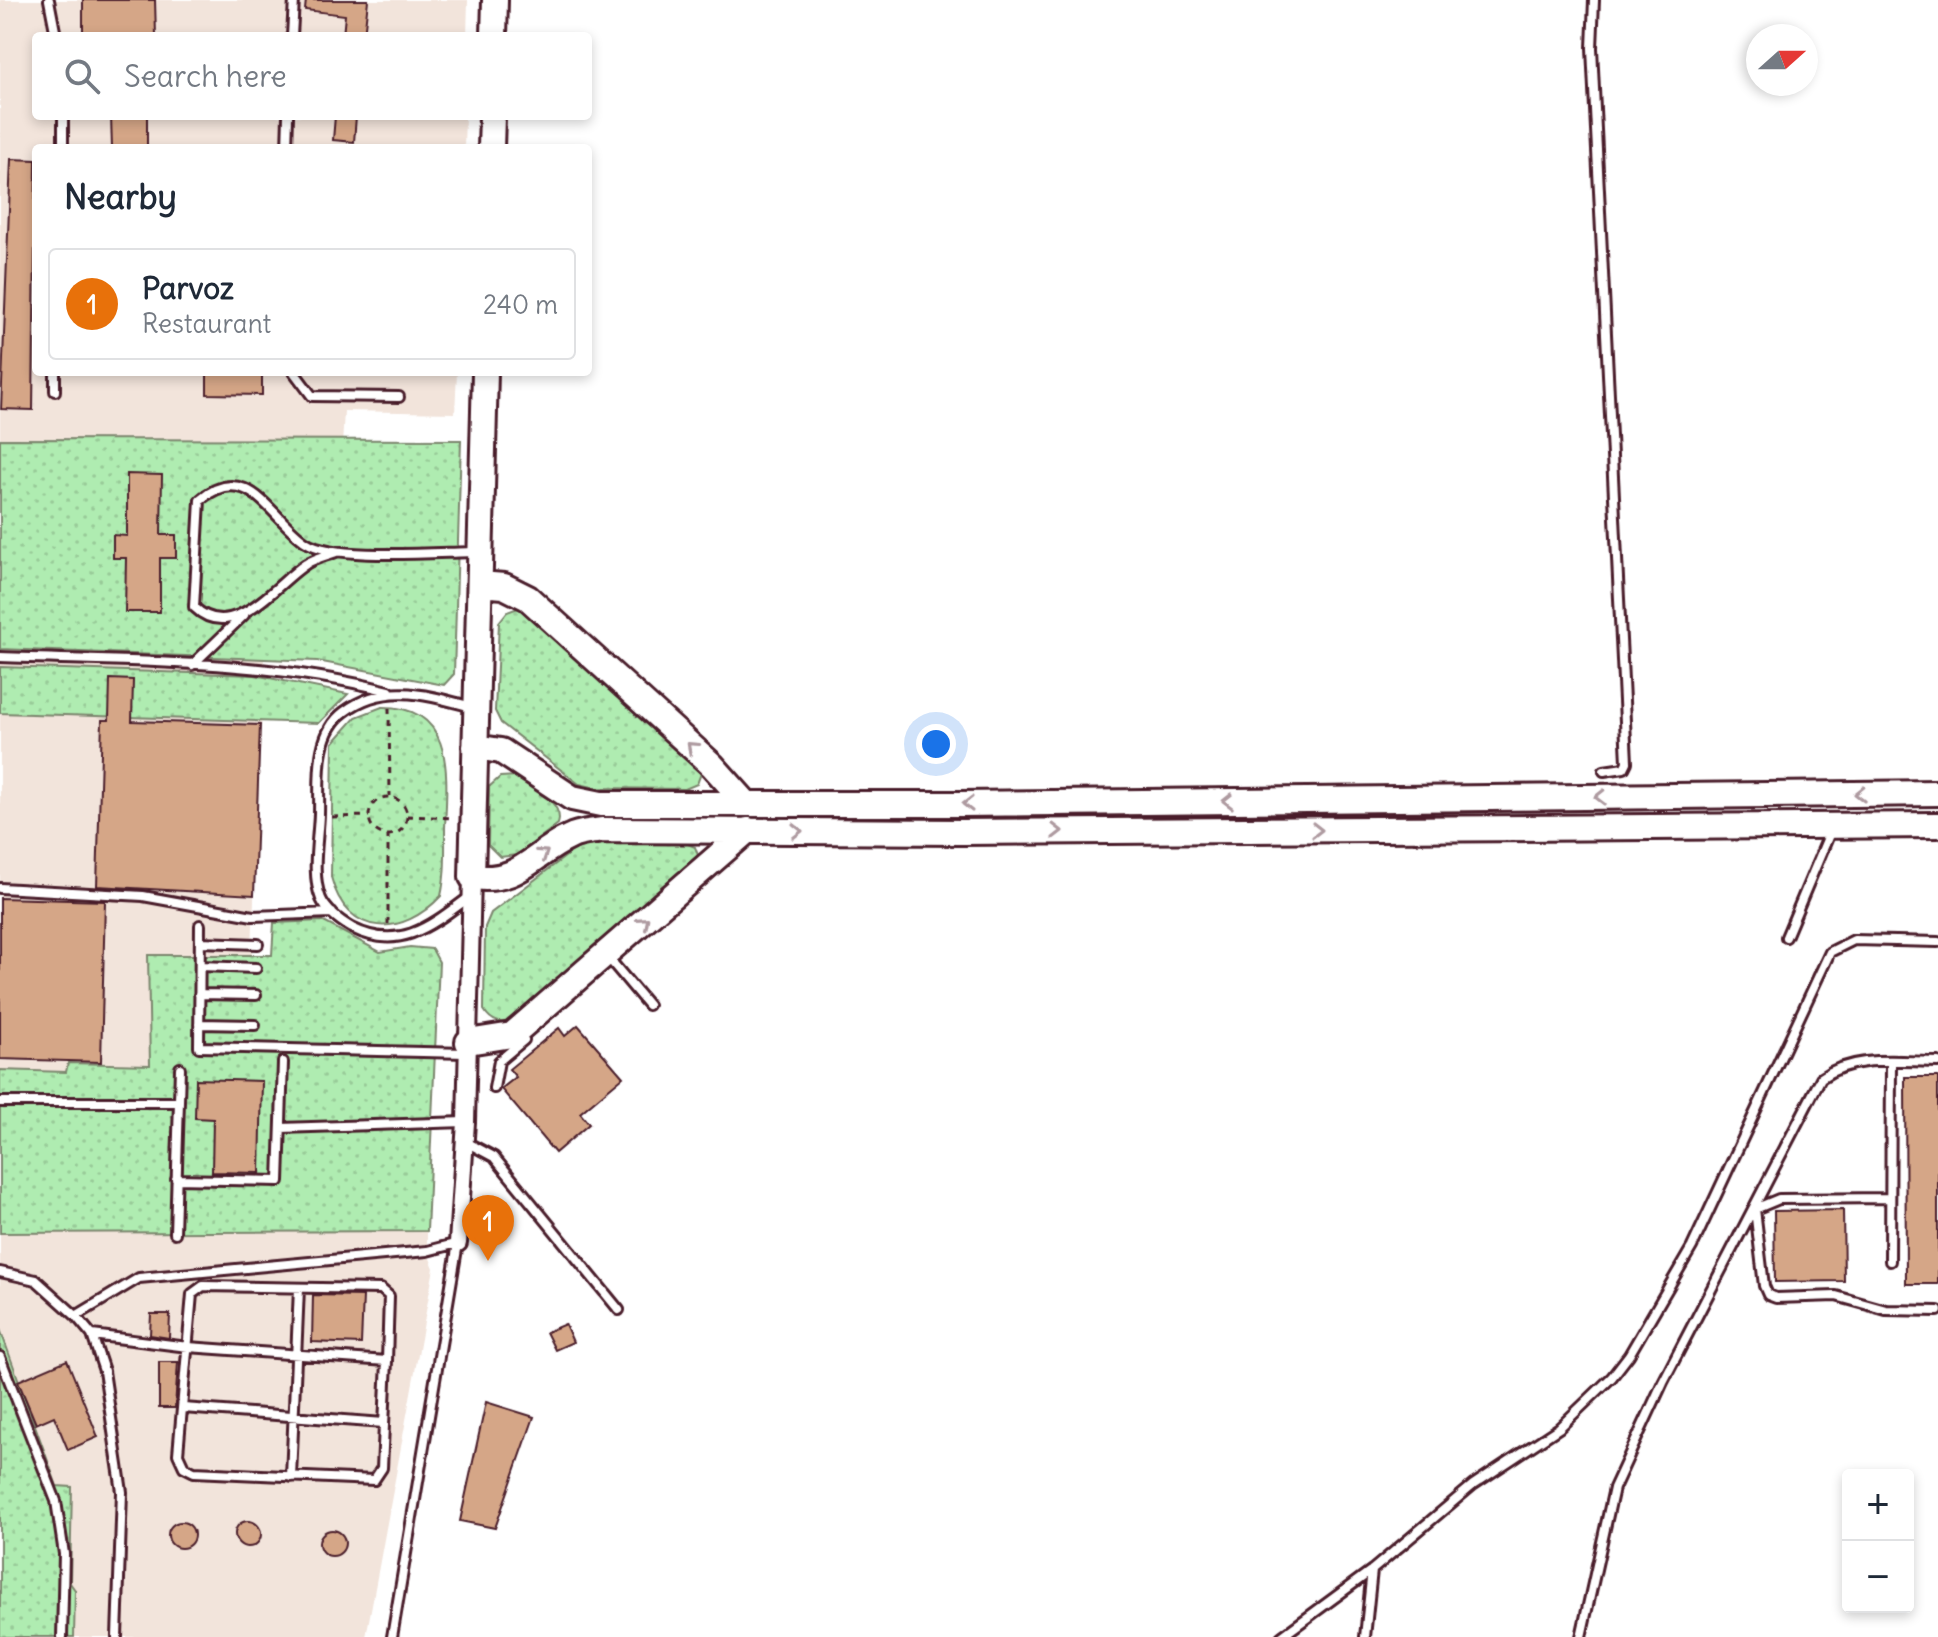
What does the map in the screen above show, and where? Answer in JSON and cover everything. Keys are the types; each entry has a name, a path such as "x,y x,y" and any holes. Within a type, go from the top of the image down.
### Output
{"street":[{"path":"494,32 495,0"},
{"path":"491,144 492,120"},
{"path":"458,1243 466,1122 485,376"},
{"path":"480,584 504,586 528,598 712,765 746,803"},
{"path":"475,747 501,751 572,798 601,804 976,804 1938,793"},
{"path":"472,886 515,874 571,836 602,830 1938,825"},
{"path":"468,1047 512,1035 748,830"}],"lane":[{"path":"49,0 55,32"},
{"path":"292,32 294,0"},
{"path":"1594,0 1592,48 1627,762 1624,768 1604,771"},
{"path":"63,120 63,144"},
{"path":"287,144 288,120"},
{"path":"55,376 55,391"},
{"path":"297,376 312,396 399,397"},
{"path":"245,614 222,619 202,615 194,607 200,500 215,487 237,486 259,497 307,543 336,552 480,552"},
{"path":"192,665 245,614 307,563 336,552"},
{"path":"0,657 263,667 327,676 477,708"},
{"path":"389,691 343,712 329,727 321,753 316,874 322,900 332,913 368,936 388,940 414,933 472,886"},
{"path":"1786,937 1833,826"},
{"path":"0,888 143,896 253,916 332,913"},
{"path":"200,925 199,1047 468,1047"},
{"path":"1281,1637 1372,1570 1473,1485 1559,1428 1588,1403 1629,1355 1692,1247 1830,952 1840,944 1854,940 1938,942"},
{"path":"200,942 258,944"},
{"path":"606,954 648,1005"},
{"path":"200,966 256,968"},
{"path":"199,994 256,995"},
{"path":"199,1024 255,1025"},
{"path":"494,1088 499,1061 533,1031"},
{"path":"176,1179 279,1181 283,1062"},
{"path":"1581,1637 1614,1488 1663,1382 1821,1078 1837,1066 1853,1062 1938,1062"},
{"path":"1890,1261 1891,1062"},
{"path":"175,1233 180,1068"},
{"path":"0,1102 179,1102"},
{"path":"281,1128 466,1122"},
{"path":"465,1141 494,1157 619,1310"},
{"path":"1755,1209 1779,1199 1890,1198"},
{"path":"1755,1209 1768,1295 1836,1296 1886,1310 1938,1311"},
{"path":"76,1316 139,1278 427,1251 458,1243 392,1637"},
{"path":"0,1272 36,1280 76,1316 92,1335 104,1371 122,1492 117,1637"},
{"path":"203,1286 381,1289 389,1296 387,1361 382,1468 374,1480 194,1472 184,1467 178,1454 188,1347 192,1294 203,1286"},
{"path":"291,1477 299,1288"},
{"path":"92,1335 188,1347 387,1361"},
{"path":"0,1357 56,1501 64,1554 62,1637"},
{"path":"183,1408 384,1423"},
{"path":"1365,1637 1372,1570"}],"path":[{"path":"389,691 390,796"},
{"path":"390,796 403,804 407,816 400,832 388,836 377,832 369,816 373,804 390,796"},
{"path":"319,817 369,816"},
{"path":"407,816 474,818"},
{"path":"388,836 388,940"}],"shaded area":[{"path":"0,0 468,0 467,32 32,32 32,120 465,120 464,144 32,144 32,376 457,376 455,413 344,411 336,552 265,634 250,998 315,1232 427,1231 427,1251 434,1268 366,1637 0,1637"}],"green space":[{"path":"0,439 461,440 454,674 444,685 317,661 0,649"},
{"path":"518,608 532,612 694,762 701,773 697,784 685,789 597,788 579,784 501,723 495,711 499,622 507,612"},
{"path":"0,667 255,675 348,694 319,723 0,713"},
{"path":"382,707 406,710 423,718 435,731 442,748 446,787 441,896 410,919 378,925 363,921 350,912 339,897 331,877 333,743 356,717"},
{"path":"517,776 552,802 559,816 558,824 517,855 500,857 488,845 489,787 500,777"},
{"path":"596,842 683,842 695,847 699,858 515,1020 494,1020 484,1010 485,927 491,913 574,850"},
{"path":"322,921 380,952 410,947 432,949 439,962 427,1231 0,1233 0,1070 66,1072 68,1063 150,1065 148,955 272,955 274,923"},
{"path":"0,1329 57,1486 72,1487 70,1583 75,1590 74,1637 0,1637"}],"building":[{"path":"83,0 155,0 156,32 83,32"},
{"path":"306,0 368,0 364,32 343,32 345,15 305,10"},
{"path":"111,120 147,120 147,144 112,144"},
{"path":"335,120 356,120 354,142 333,140"},
{"path":"11,159 32,160 33,410 1,409"},
{"path":"207,376 262,376 262,395 207,394"},
{"path":"127,474 162,475 161,535 176,535 176,558 160,558 160,612 125,612 126,558 113,558 113,535 127,536"},
{"path":"110,679 133,680 132,721 260,725 254,895 97,886 102,720 109,720"},
{"path":"0,898 105,901 101,1062 0,1059"},
{"path":"578,1025 623,1077 580,1113 589,1124 555,1153 501,1089 516,1077 509,1069 559,1028 565,1036"},
{"path":"1905,1077 1938,1077 1938,1284 1906,1284"},
{"path":"196,1079 262,1081 260,1173 212,1172 213,1119 195,1118"},
{"path":"1843,1210 1844,1281 1775,1282 1774,1211"},
{"path":"313,1295 363,1296 361,1344 312,1342"},
{"path":"151,1314 170,1314 169,1338 150,1335"},
{"path":"565,1324 573,1342 555,1350 546,1332"},
{"path":"67,1360 98,1437 68,1450 54,1416 36,1424 18,1381"},
{"path":"159,1362 178,1362 175,1408 159,1408"},
{"path":"486,1402 534,1417 495,1528 460,1521"},
{"path":"248,1521 257,1525 261,1534 257,1543 248,1547 239,1543 235,1534 239,1525"},
{"path":"181,1522 191,1525 194,1535 191,1545 181,1548 171,1545 168,1535 171,1525"},
{"path":"332,1530 342,1533 345,1543 342,1553 332,1556 322,1553 319,1543 322,1533"}],"place":[{"name":"Parvoz","path":"488,1261"}]}
